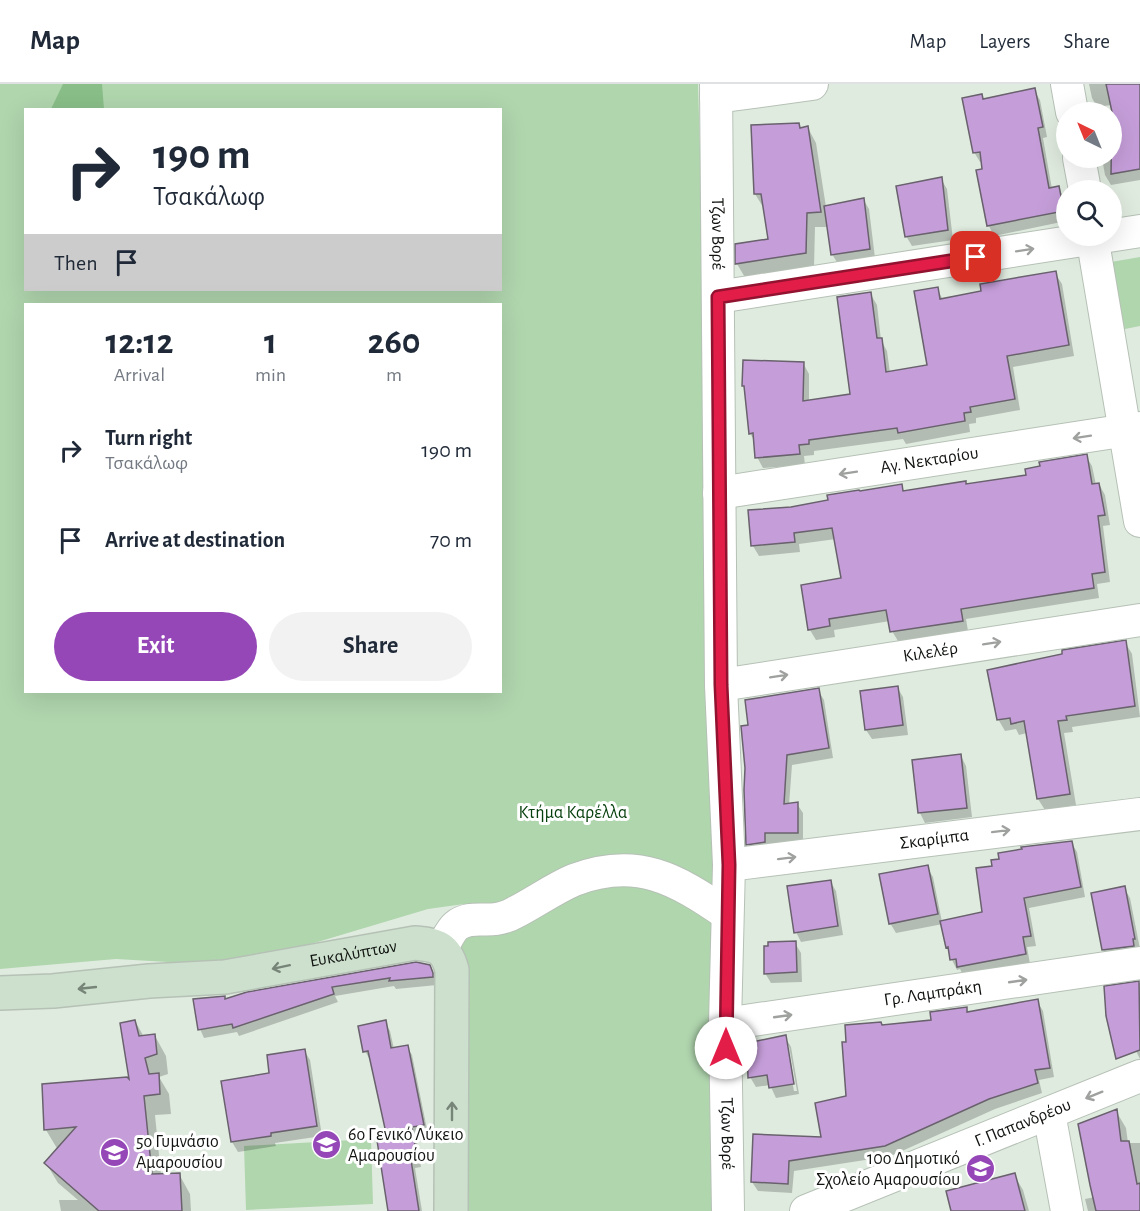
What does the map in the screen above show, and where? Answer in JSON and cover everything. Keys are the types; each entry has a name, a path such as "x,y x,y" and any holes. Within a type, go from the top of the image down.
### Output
{"street":[{"path":"716,91 812,84"},
{"path":"1067,84 1070,102"},
{"name":"Τζων Βορέ","path":"716,91 721,685 729,865 725,1024 728,1211"},
{"path":"1122,233 1140,231"},
{"path":"718,297 1056,243"},
{"path":"1095,246 1132,429 1140,521"},
{"name":"Αγ. Νεκταρίου","path":"719,493 1132,429"},
{"name":"Κιλελέρ","path":"721,685 1140,620"},
{"name":"Σκαρίμπα","path":"729,865 1140,814"},
{"path":"451,1211 452,970 449,958 441,949 456,926 471,919 497,919 512,914 575,880 611,871 635,870 662,877 697,893 727,914"},
{"name":"Ευκαλύπτων","path":"0,993 53,992 149,981 225,977 415,943 431,944 441,949"},
{"name":"Γρ. Λαμπράκη","path":"725,1024 1140,963"},
{"name":"Γ. Παπανδρέου","path":"806,1211 1140,1077"},
{"path":"1049,1113 1067,1211"}],"green space":[{"name":"Κτήμα Καρέλλα","path":"0,84 698,84 706,366 718,1211 467,1211 460,936 464,904 428,909 237,966 116,959 0,969"},
{"path":"63,84 102,84 104,108 51,108"},
{"path":"1140,257 1140,326 1120,330 1111,262"},
{"path":"371,1139 373,1204 246,1210 244,1146"}],"building":[{"path":"1106,84 1140,84 1140,169 1111,174 1111,168 1122,168 1122,102 1110,102"},
{"path":"1035,88 1043,127 1038,128 1049,188 1056,187 1056,213 987,226 976,170 982,169 980,152 973,153 962,98 982,94 983,99"},
{"path":"799,123 800,128 808,126 821,212 807,213 806,253 735,264 735,244 768,239 761,194 754,194 751,125"},
{"path":"942,177 948,230 905,237 896,186"},
{"path":"864,198 870,249 831,255 824,206"},
{"path":"1056,271 1069,345 1007,356 1015,399 970,407 971,412 964,413 965,421 898,433 897,428 809,440 809,444 799,445 800,454 755,458 753,433 749,434 744,386 742,386 743,360 804,362 803,401 850,394 837,297 871,292 877,338 882,338 886,372 927,365 914,291 938,287 940,299 981,291 980,284"},
{"path":"1087,454 1092,484 1099,483 1105,515 1098,516 1105,572 1092,574 1094,588 961,609 963,621 890,632 886,610 829,619 830,626 808,630 801,585 841,578 832,528 794,533 795,542 751,546 748,510 791,507 828,500 827,495 902,484 903,491 1026,475 1025,469 1040,466 1039,462"},
{"path":"1126,640 1135,706 1066,716 1067,720 1058,721 1070,794 1037,799 1024,721 1011,724 1010,718 997,720 987,670 1062,654 1062,650"},
{"path":"898,686 903,725 865,730 860,691"},
{"path":"819,688 829,748 787,755 784,804 798,802 798,833 765,833 765,842 746,845 745,768 741,726 748,725 745,700"},
{"path":"961,754 967,808 918,813 912,760"},
{"path":"1072,841 1081,887 1024,898 1031,936 1023,937 1026,954 957,967 956,959 950,960 940,921 982,912 976,868 992,866 991,860 999,859 998,853 1022,849 1021,847"},
{"path":"928,865 938,914 889,924 879,874"},
{"path":"831,880 838,926 794,933 787,886"},
{"path":"1125,886 1135,939 1133,939 1134,946 1102,950 1091,893"},
{"path":"796,941 797,972 764,974 764,946 768,946 768,942"},
{"path":"416,962 430,965 433,977 389,981 390,978 332,987 334,994 233,1028 232,1024 198,1030 193,999 225,996 225,999 247,992"},
{"path":"1139,981 1140,1050 1116,1059 1106,1016 1104,986"},
{"path":"1038,999 1050,1068 1035,1070 1038,1083 989,1099 885,1146 789,1161 788,1184 751,1182 753,1134 821,1137 815,1103 846,1096 842,1042 846,1042 845,1025 881,1022 882,1025 931,1020 930,1012 967,1007 967,1012"},
{"path":"135,1020 139,1036 155,1034 157,1054 145,1058 149,1074 159,1073 160,1094 144,1096 152,1174 180,1173 182,1211 99,1211 44,1163 76,1127 44,1130 42,1084 127,1077 129,1079 120,1023"},
{"path":"386,1020 391,1048 408,1045 424,1125 412,1127 417,1158 411,1160 419,1211 388,1211 376,1134 386,1133 368,1051 363,1052 358,1026"},
{"path":"786,1035 794,1084 769,1088 767,1075 748,1078 747,1043"},
{"path":"305,1049 317,1126 231,1142 221,1081 269,1073 267,1055"},
{"path":"1117,1109 1121,1141 1129,1141 1137,1184 1140,1183 1140,1211 1096,1211 1090,1185 1078,1124"},
{"path":"1015,1173 1025,1211 951,1211 946,1191"}],"place":[{"name":"6ο Γενικό Λύκειο Αμαρουσίου","path":"327,1145"},
{"name":"5ο Γυμνάσιο Αμαρουσίου","path":"115,1152"},
{"name":"10ο Δημοτικό Σχολείο Αμαρουσίου","path":"981,1169"}],"route":[{"path":"726,1048 729,865 721,685 718,297 976,257"}]}
